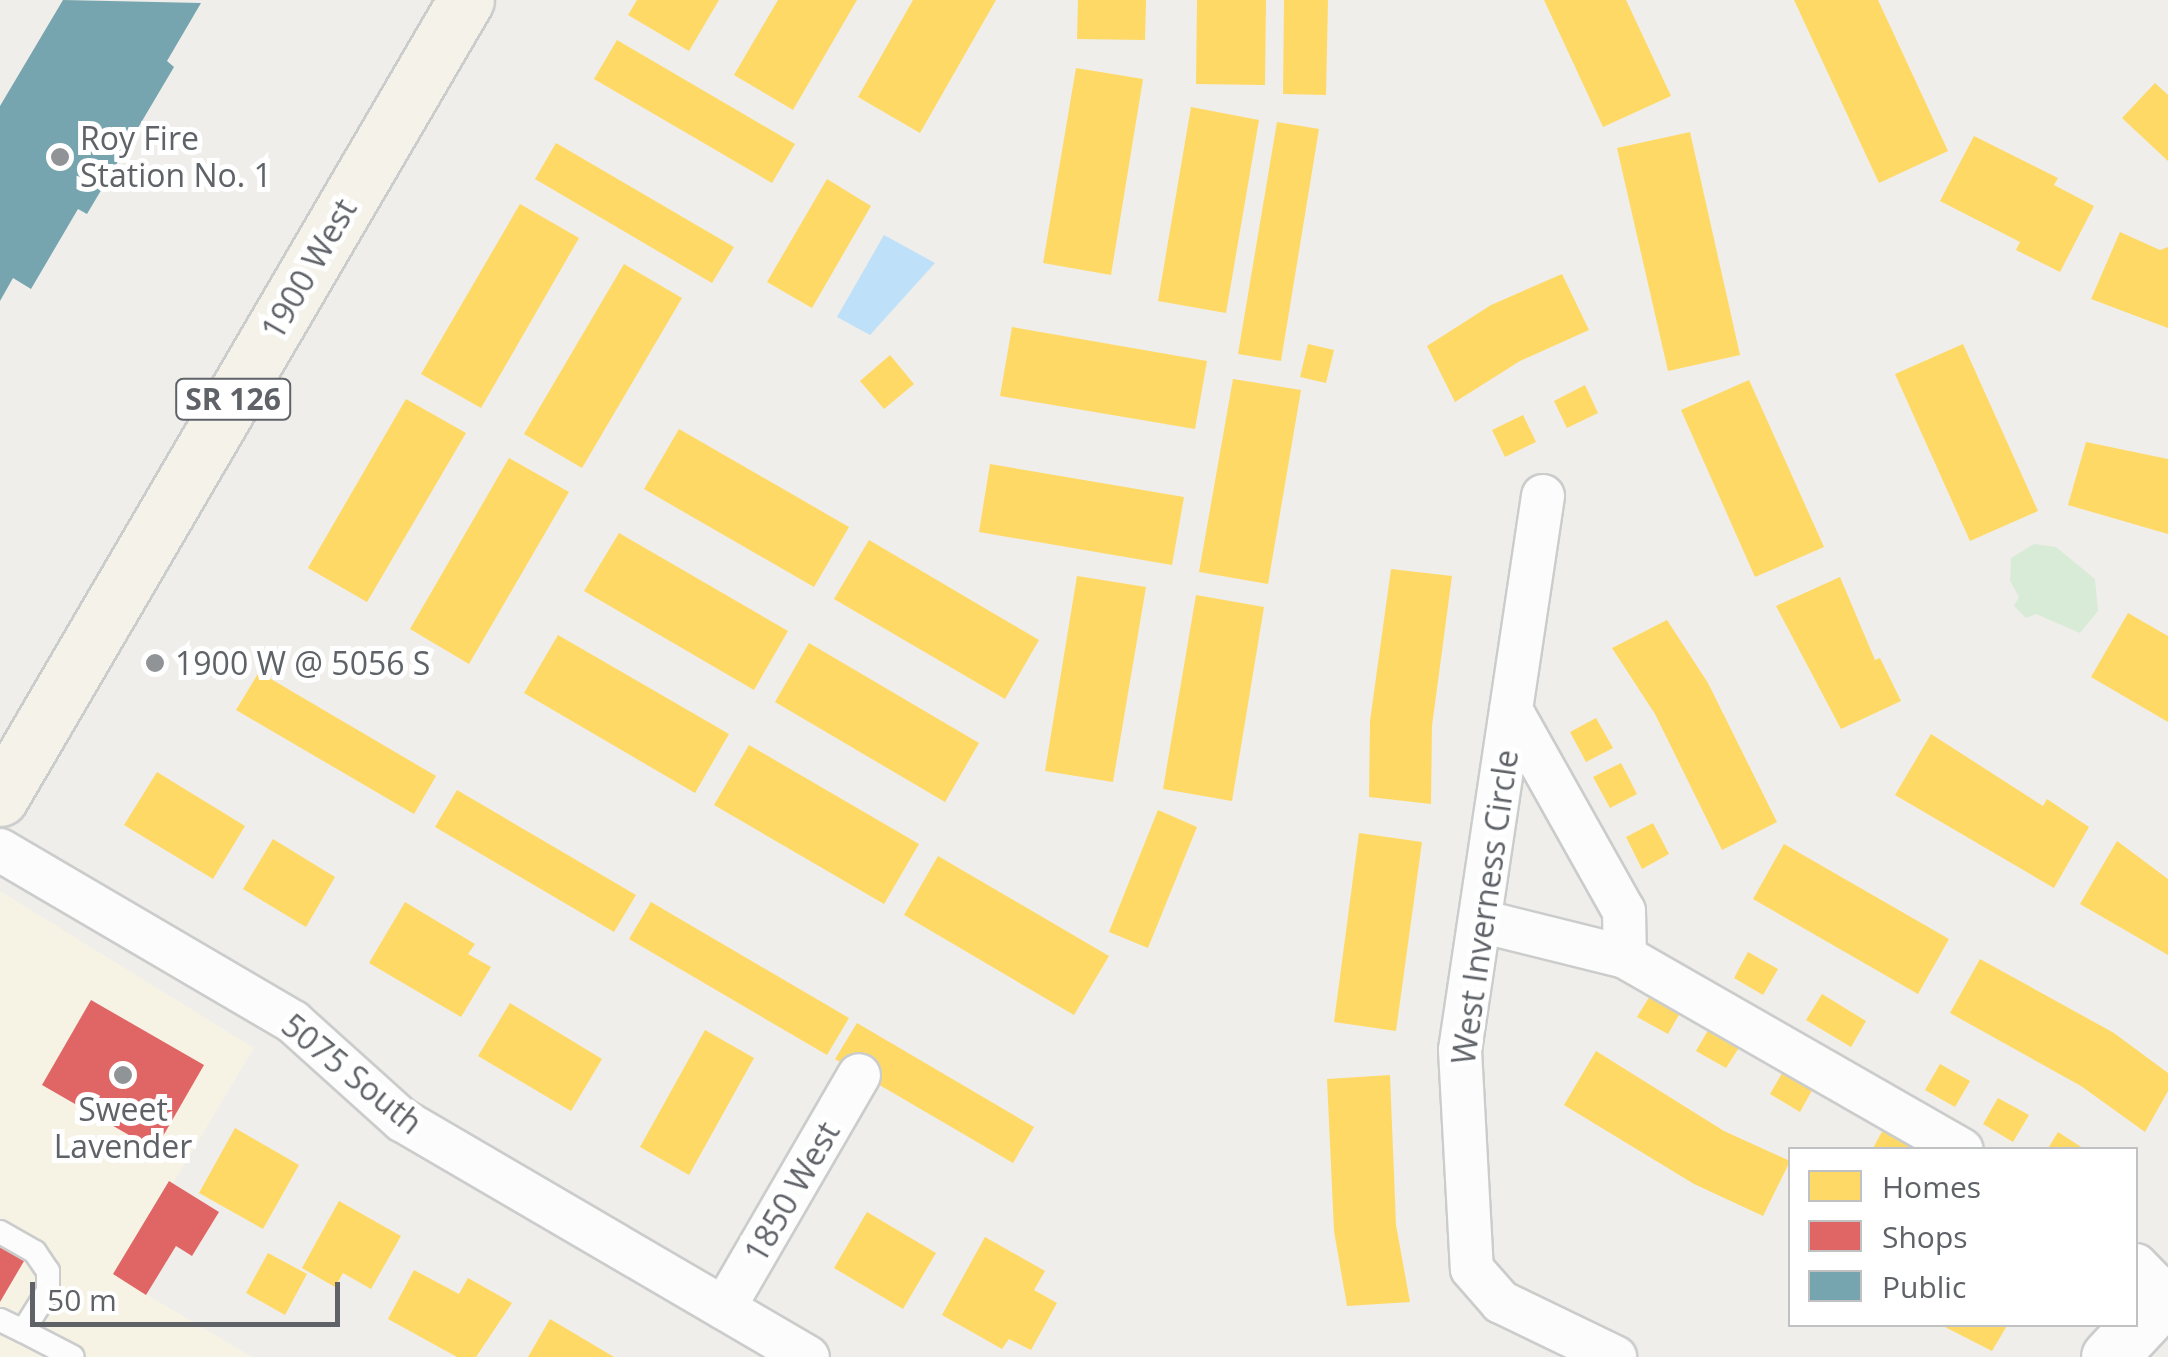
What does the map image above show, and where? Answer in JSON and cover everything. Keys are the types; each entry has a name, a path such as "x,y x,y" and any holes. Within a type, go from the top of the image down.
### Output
{"main road":[{"name":"1900 West","path":"0,798 466,0"}],"street":[{"name":"West Inverness Circle","path":"1542,496 1460,1050 1472,1269 1501,1302 1615,1357"},
{"path":"1511,710 1624,910 1624,957"},
{"name":"5075 South","path":"0,850 293,1022 402,1120 808,1357"},
{"path":"1480,922 1624,957 1957,1147"},
{"name":"1850 West","path":"724,1308 860,1076"},
{"path":"2138,1313 2156,1285"},
{"path":"2110,1357 2129,1327"}],"lane":[{"path":"0,1232 35,1252 48,1271 48,1291 23,1331"},
{"path":"0,1320 73,1357"}],"shaded area":[{"path":"0,891 254,1048 117,1277 252,1357 0,1357"}],"green space":[{"path":"2034,544 2056,547 2095,579 2098,611 2080,633 2036,614 2026,618 2014,606 2019,597 2010,581 2011,558"}],"water":[{"path":"884,235 935,263 870,335 837,317"}],"building: Homes":[{"path":"637,0 719,0 689,51 628,15"},
{"path":"778,0 857,0 793,110 734,75"},
{"path":"913,0 996,0 920,133 858,97"},
{"path":"1078,0 1146,0 1145,40 1077,39"},
{"path":"1197,0 1266,0 1265,85 1196,84"},
{"path":"1284,0 1328,0 1326,95 1283,94"},
{"path":"1544,0 1626,0 1671,96 1603,127"},
{"path":"1794,0 1878,0 1948,151 1879,183"},
{"path":"617,40 795,144 772,183 594,79"},
{"path":"1076,68 1143,79 1111,275 1043,263"},
{"path":"2155,83 2168,95 2168,161 2122,118"},
{"path":"1191,107 1259,120 1226,313 1158,301"},
{"path":"1277,122 1319,129 1281,361 1238,354"},
{"path":"1690,132 1740,355 1668,371 1617,148"},
{"path":"1974,136 2058,178 2054,185 2094,206 2060,272 2016,250 2020,242 1940,201"},
{"path":"556,143 734,247 712,283 535,179"},
{"path":"827,179 871,206 812,308 767,282"},
{"path":"520,204 579,238 481,408 421,374"},
{"path":"2120,232 2160,250 2168,247 2168,328 2091,299"},
{"path":"624,264 682,298 582,468 524,434"},
{"path":"1562,274 1589,330 1520,361 1455,402 1427,346 1491,305"},
{"path":"1012,327 1207,361 1195,429 1000,396"},
{"path":"1308,344 1334,350 1326,383 1300,377"},
{"path":"1963,344 2038,511 1970,541 1895,374"},
{"path":"890,355 914,384 884,409 860,381"},
{"path":"1233,379 1301,390 1268,584 1199,572"},
{"path":"1749,380 1824,547 1755,577 1681,410"},
{"path":"1585,385 1598,413 1567,428 1554,401"},
{"path":"406,399 466,433 367,602 308,568"},
{"path":"1523,415 1536,442 1505,457 1492,430"},
{"path":"679,429 849,527 814,587 644,489"},
{"path":"2086,442 2168,459 2168,534 2068,505"},
{"path":"509,458 569,492 469,664 410,629"},
{"path":"990,464 1184,497 1172,565 979,532"},
{"path":"619,533 788,631 754,690 584,591"},
{"path":"869,540 1039,640 1005,699 834,599"},
{"path":"1391,569 1452,576 1432,726 1431,804 1369,797 1370,721"},
{"path":"1077,576 1146,587 1113,782 1045,771"},
{"path":"1840,577 1875,660 1880,658 1901,701 1841,729 1776,606"},
{"path":"1196,595 1264,607 1232,801 1163,789"},
{"path":"2128,613 2168,636 2168,722 2091,677"},
{"path":"1667,620 1708,683 1777,822 1722,850 1655,714 1612,648"},
{"path":"558,635 729,734 695,793 524,693"},
{"path":"809,643 979,743 945,802 775,702"},
{"path":"259,672 436,776 414,814 236,710"},
{"path":"1596,718 1613,748 1586,762 1570,732"},
{"path":"1931,734 2043,806 2047,799 2089,827 2054,888 1895,795"},
{"path":"749,745 919,844 884,904 714,805"},
{"path":"1621,763 1637,794 1610,808 1593,777"},
{"path":"157,772 245,826 213,879 124,825"},
{"path":"457,790 636,895 614,932 435,827"},
{"path":"1158,810 1197,827 1148,948 1109,932"},
{"path":"1653,823 1669,854 1642,869 1626,837"},
{"path":"1359,833 1422,842 1396,1031 1334,1022"},
{"path":"273,839 335,877 306,927 243,889"},
{"path":"2117,841 2168,879 2168,955 2080,904"},
{"path":"1784,844 1949,939 1918,994 1753,899"},
{"path":"938,856 1109,956 1074,1015 904,915"},
{"path":"405,902 475,944 468,954 491,967 461,1017 369,963"},
{"path":"651,902 849,1018 827,1055 629,939"},
{"path":"1748,952 1778,969 1763,995 1734,978"},
{"path":"1980,959 2114,1033 2168,1073 2168,1091 2145,1132 2081,1086 1950,1013"},
{"path":"1653,991 1683,1008 1668,1034 1637,1017"},
{"path":"1822,994 1866,1021 1851,1047 1806,1020"},
{"path":"510,1003 602,1059 571,1111 478,1056"},
{"path":"857,1023 1034,1127 1013,1163 835,1059"},
{"path":"1711,1025 1742,1043 1726,1068 1696,1051"},
{"path":"705,1030 754,1058 689,1175 640,1147"},
{"path":"1596,1051 1724,1131 1788,1160 1788,1165 1763,1216 1694,1184 1564,1105"},
{"path":"1940,1064 1970,1081 1955,1107 1925,1090"},
{"path":"1785,1068 1815,1085 1800,1112 1770,1094"},
{"path":"1390,1075 1396,1225 1410,1302 1347,1306 1334,1231 1327,1079"},
{"path":"1998,1098 2029,1115 2013,1142 1983,1124"},
{"path":"1885,1126 1915,1144 1914,1147 1874,1147"},
{"path":"235,1128 299,1165 263,1229 199,1193"},
{"path":"2058,1132 2081,1147 2049,1147"},
{"path":"339,1201 401,1236 371,1289 343,1273 335,1287 302,1268"},
{"path":"867,1212 936,1253 903,1309 834,1268"},
{"path":"985,1237 1045,1271 1034,1290 1057,1303 1031,1350 1009,1339 1002,1349 942,1315"},
{"path":"268,1253 307,1274 285,1315 246,1293"},
{"path":"414,1270 459,1294 468,1278 512,1303 476,1357 457,1357 388,1319"},
{"path":"550,1319 614,1357 528,1357"},
{"path":"1945,1327 2006,1327 1992,1351"}],"building: Shops":[{"name":"Sweet Lavender","path":"91,1000 204,1065 155,1150 42,1085"},
{"path":"169,1181 219,1212 192,1256 176,1246 146,1295 113,1274"},
{"path":"0,1240 27,1256 0,1302"}],"building: Public":[{"name":"Roy Fire Station No. 1","path":"63,0 201,3 167,61 174,67 87,214 78,209 31,289 13,278 0,301 0,106"}],"place":[{"name":"Roy Fire Station No. 1","path":"60,157"},
{"name":"1900 W @ 5056 S","path":"155,663"},
{"name":"Sweet Lavender","path":"123,1075"}]}
